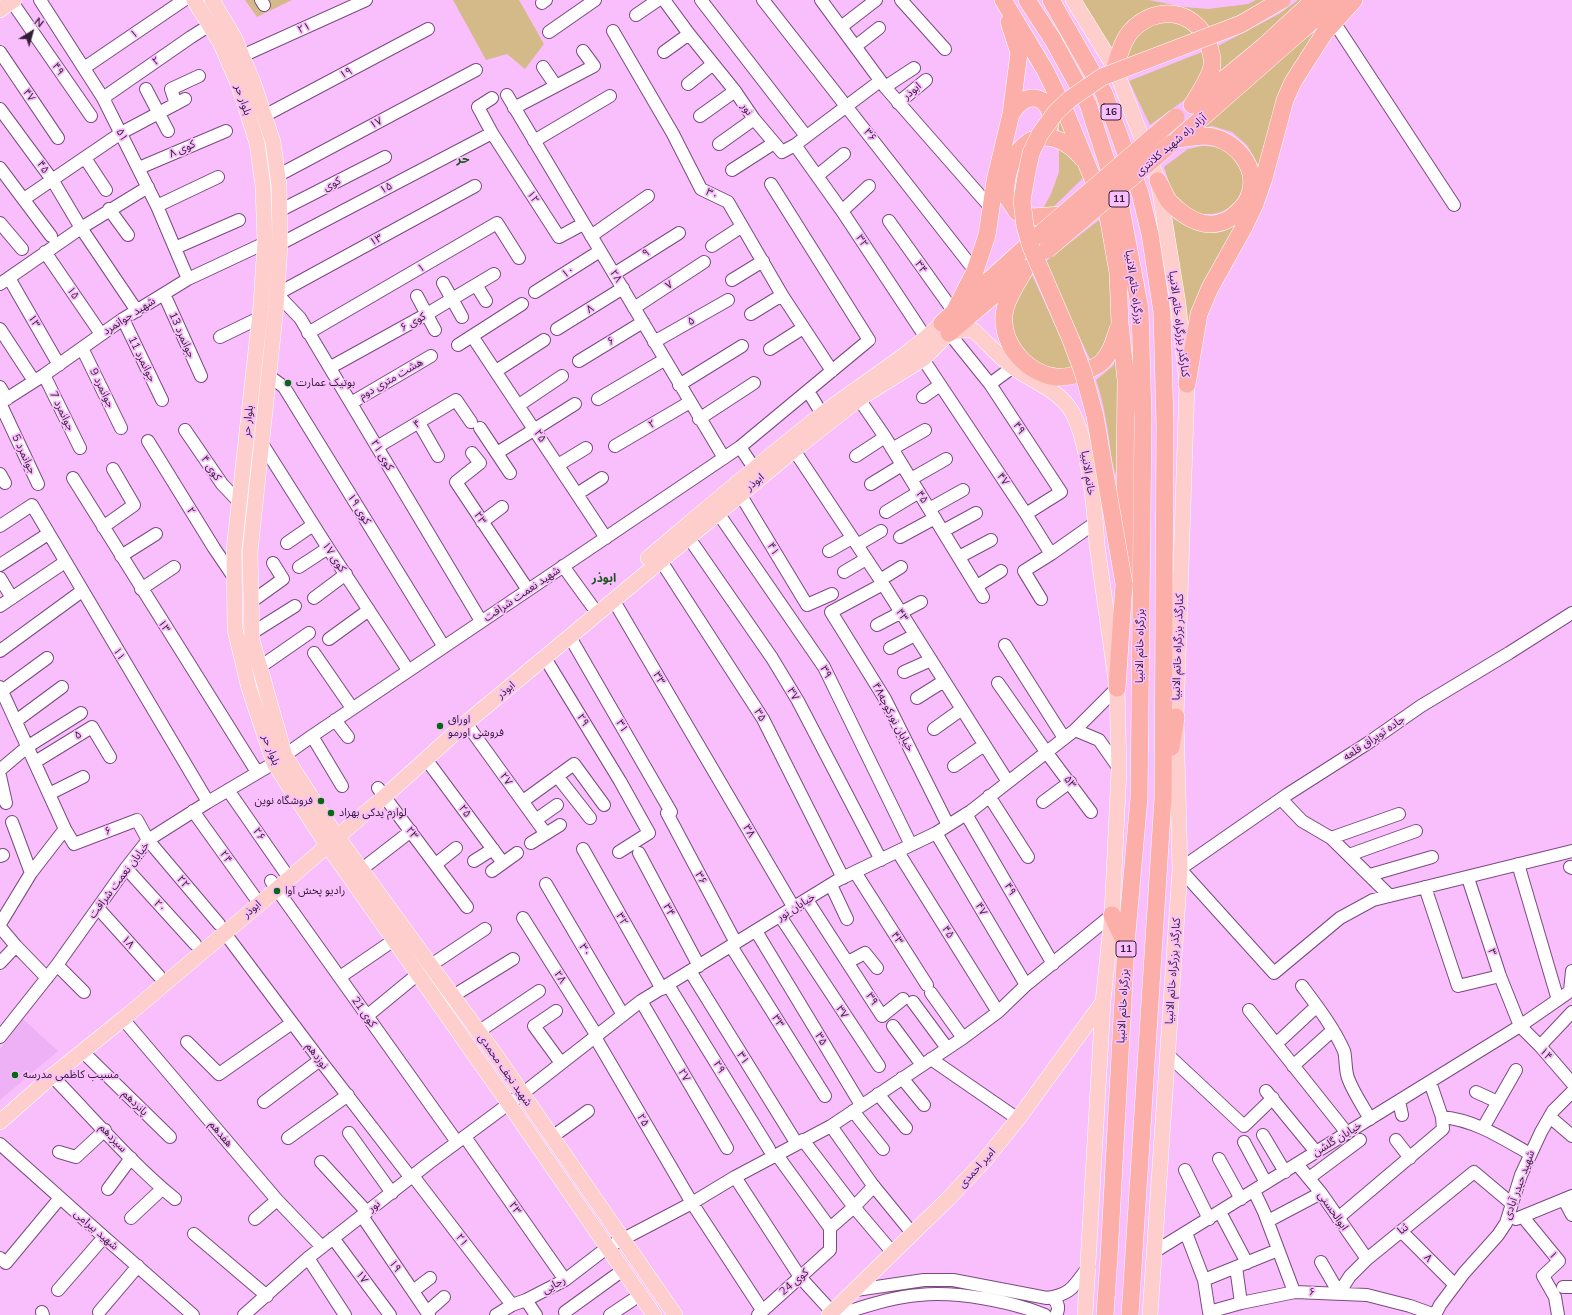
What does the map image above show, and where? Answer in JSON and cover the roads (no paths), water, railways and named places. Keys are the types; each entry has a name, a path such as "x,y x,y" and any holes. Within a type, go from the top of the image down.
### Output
{"highway":[{"path":"948,323 975,271 987,235 995,181 1010,114 1019,53 1012,29 999,0"},
{"path":"1003,0 1045,70 1066,113 1088,165 1108,216 1118,273 1120,324 1126,380 1124,584 1117,688"},
{"name":"بزرگراه خاتم الانبیا","path":"1027,0 1053,40 1088,104 1120,203 1140,309 1143,426 1139,798 1126,944 1105,1315"},
{"name":"بزرگراه خاتم الانبیا","path":"1051,0 1104,93 1140,193 1150,234 1162,312 1165,424 1163,798 1130,1315"},
{"path":"1124,584 1096,423 1083,372 1071,340 1031,247 1024,226 1022,201 1032,153 1040,134 1056,112 1070,99 1102,77 1241,24 1282,0"},
{"name":"آزاد راه شهید کلانتری","path":"948,323 1039,235 1176,117 1264,47 1314,0"},
{"name":"آزاد راه شهید کلانتری","path":"948,323 1026,268 1175,141 1336,0"},
{"path":"1187,384 1199,314 1210,288 1255,204 1264,178 1285,100 1293,82 1307,58 1325,32 1354,0"},
{"path":"1115,68 1125,40 1145,19 1161,13 1174,14 1187,18 1194,22 1204,34 1212,51 1212,69 1204,86 1192,105"},
{"path":"1010,114 1018,104 1027,99 1037,98 1050,108 1051,116 1049,127 1042,136 1024,145 1012,161 1007,177 1005,194 1018,212 1032,218 1062,215"},
{"path":"1042,136 1060,140 1074,148 1088,165"},
{"path":"1158,181 1169,201 1180,211 1191,220 1208,224 1225,222 1238,212 1249,197 1251,180 1248,166 1243,156 1237,149 1226,142 1207,136 1175,141"},
{"path":"1026,268 1006,308 1004,323 1007,338 1018,357 1037,370 1056,377 1073,377 1094,367 1102,362 1111,349 1120,324"},
{"path":"1163,798 1176,717"},
{"path":"1112,916 1126,944"},
{"path":"1109,1257 1134,1260"}],"main road":[{"name":"بلوار حر","path":"194,0 220,42 238,86 257,144 263,186 265,243 259,318 234,550 235,630 249,688 279,759 329,836"},
{"name":"بلوار حر","path":"212,0 234,37 253,82 273,142 277,176 280,244 277,294 250,552 252,633 279,759"},
{"name":"کنارگذر بزرگراه خاتم الانبیا","path":"1073,0 1115,68 1158,181 1178,303 1187,384 1176,717 1180,869 1150,1315"},
{"name":"ابوذر","path":"0,1122 52,1076 123,1019 221,928 274,885 329,836 381,793 592,606 754,468 822,414 948,323"},
{"name":"ابوذر","path":"381,793 426,759 458,726 614,601 794,450 858,399 923,358 948,323"},
{"name":"خاتم الانبیا","path":"948,323 974,330 1012,367 1055,394 1068,406 1075,419 1084,446 1117,688"},
{"path":"234,550 250,552"},
{"path":"1085,1315 1103,1002 1112,916 1118,767 1117,688"},
{"name":"شهید نجف محمدی","path":"329,836 362,869 522,1094 675,1315"},
{"name":"شهید نجف محمدی","path":"329,836 394,940 654,1315"},
{"name":"ابوذر","path":"0,1111 195,944 221,928"},
{"path":"418,974 431,965"},
{"name":"امیر احمدی","path":"833,1314 984,1161 1018,1119 1103,1002"}],"street":[{"name":"۵۱","path":"40,0 103,98 157,206 188,279"},
{"name":"۱","path":"84,68 184,0"},
{"name":"۲۱","path":"242,56 366,0"},
{"path":"549,32 595,0"},
{"path":"636,15 658,0"},
{"name":"نور","path":"664,0 688,34 774,143"},
{"path":"701,0 806,136"},
{"name":"۳۶","path":"763,0 975,271"},
{"path":"821,0 856,46 882,84 991,208"},
{"path":"841,27 876,0"},
{"path":"901,0 945,49"},
{"name":"۴۹","path":"9,4 91,116"},
{"path":"1334,22 1454,206"},
{"name":"۲","path":"103,98 210,25"},
{"path":"856,46 879,28"},
{"name":"۱۹","path":"264,116 428,29"},
{"name":"۳۰","path":"613,31 673,134 701,189 728,202 741,227 782,295 832,371"},
{"path":"664,52 688,34"},
{"path":"514,108 594,66 583,51"},
{"name":"۴۷","path":"0,52 58,138"},
{"path":"688,84 713,64"},
{"path":"543,67 556,86"},
{"path":"732,170 774,143 782,152 795,145 847,106 882,84 914,68"},
{"name":"۱۷","path":"277,176 476,70"},
{"path":"24,199 121,133 180,102 171,89 199,76"},
{"name":"ابوذر","path":"898,103 926,80"},
{"path":"146,89 168,131"},
{"path":"700,116 734,91"},
{"name":"۲۸","path":"506,95 623,288 699,419 724,458"},
{"path":"534,141 610,96"},
{"path":"492,98 478,107 492,133"},
{"name":"۴۵","path":"0,109 52,181 81,228"},
{"path":"719,144 754,119"},
{"name":"کوی ۸","path":"139,168 226,130"},
{"name":"۱۲","path":"492,133 559,237 583,224"},
{"name":"۱۵","path":"280,244 492,133"},
{"name":"۳۲","path":"795,145 842,211 926,338"},
{"path":"817,176 844,154"},
{"name":"کوی","path":"279,211 385,157"},
{"path":"85,158 106,190"},
{"path":"0,168 51,236"},
{"path":"157,206 218,177"},
{"name":"شهید نعمت شرافت","path":"279,759 408,670 740,447 869,340 771,184"},
{"name":"۱۳","path":"277,294 475,186"},
{"path":"842,211 870,186"},
{"path":"4,281 109,209 148,187"},
{"path":"591,236 648,196"},
{"path":"109,209 128,235"},
{"path":"175,248 239,220"},
{"name":"۳۴","path":"889,221 948,323"},
{"path":"0,223 22,249"},
{"name":"۱","path":"308,333 497,223 519,258"},
{"path":"712,246 741,227"},
{"path":"81,228 137,310"},
{"name":"۹","path":"614,274 679,233"},
{"name":"شهید جوانمرد","path":"2,401 59,365 122,319 188,279 265,243"},
{"name":"۱۰","path":"535,292 600,251"},
{"name":"۱۵","path":"46,252 101,334"},
{"path":"732,280 762,261"},
{"name":"۷","path":"634,308 704,262"},
{"name":"کوی ۶","path":"330,367 427,314 494,274"},
{"name":"۱۳","path":"4,281 59,365"},
{"path":"443,283 462,317"},
{"path":"476,285 486,301"},
{"name":"۸","path":"557,329 623,288"},
{"name":"جوانمرد 13","path":"164,294 201,376"},
{"name":"کوی ۲۱","path":"277,294 300,318 481,621"},
{"path":"751,314 782,295"},
{"path":"417,296 435,330"},
{"name":"۵","path":"654,342 728,300"},
{"path":"458,345 522,304"},
{"path":"220,337 259,318"},
{"name":"جوانمرد 11","path":"122,319 162,400"},
{"name":"۶","path":"579,361 643,322"},
{"name":"۴۹","path":"948,323 1062,492 1026,514"},
{"path":"770,349 803,328"},
{"path":"0,329 39,378"},
{"name":"۲۵","path":"472,336 606,538"},
{"path":"496,371 544,340"},
{"path":"679,385 742,346"},
{"name":"جوانمرد 9","path":"82,348 121,428"},
{"name":"هشت متری دوم","path":"351,403 431,356"},
{"name":"۴۷","path":"923,358 1051,554"},
{"path":"598,399 664,360"},
{"path":"990,384 1012,367"},
{"name":"کوی ۱۹","path":"269,376 284,387 444,647"},
{"path":"519,405 562,376"},
{"name":"جوانمرد 7","path":"39,378 80,448"},
{"path":"699,419 754,383"},
{"path":"923,397 940,385"},
{"path":"0,387 2,401"},
{"path":"808,390 822,414"},
{"name":"۴۵","path":"858,399 885,437 983,597"},
{"name":"۴","path":"377,447 456,400 497,453"},
{"name":"جوانمرد 5","path":"2,401 38,484"},
{"name":"۲","path":"615,446 690,402"},
{"path":"510,473 497,453 575,404"},
{"path":"419,423 438,456"},
{"name":"کوی ۴","path":"185,430 222,484 240,503"},
{"path":"892,449 925,430"},
{"path":"856,456 885,437"},
{"name":"۲","path":"148,441 214,548 235,579"},
{"name":"کوی ۱۷","path":"261,442 313,525 408,670"},
{"path":"740,447 754,468"},
{"path":"558,465 586,448"},
{"name":"۴۳","path":"794,450 882,582 1008,782"},
{"name":"۲۳","path":"472,453 480,463 456,482 528,590"},
{"path":"911,479 946,459"},
{"path":"871,484 902,465"},
{"path":"103,527 134,504 113,469"},
{"name":"۱۳","path":"73,478 120,556 257,772"},
{"path":"577,494 602,478"},
{"path":"900,537 963,490"},
{"path":"886,512 919,492"},
{"name":"۴۱","path":"740,494 807,605 832,594"},
{"name":"۱۱","path":"0,526 32,505 64,562 208,802"},
{"path":"482,522 502,508"},
{"name":"۳۹","path":"718,513 824,666 911,845"},
{"path":"943,531 976,513"},
{"path":"1041,599 1024,571 1095,523"},
{"path":"287,543 313,525"},
{"path":"829,551 881,531"},
{"path":"0,565 48,534"},
{"path":"120,556 156,534"},
{"name":"۳۷","path":"689,538 772,658 798,701 881,860"},
{"path":"959,557 991,540"},
{"path":"299,567 328,548"},
{"path":"844,572 866,559"},
{"name":"۳۵","path":"662,561 763,719 843,878"},
{"path":"0,606 64,562"},
{"path":"251,602 282,579 273,563"},
{"path":"563,566 592,606"},
{"path":"141,589 174,567"},
{"path":"882,582 901,567"},
{"path":"977,586 1001,571"},
{"path":"314,598 346,574"},
{"path":"0,578 12,598"},
{"name":"خیابان نورکوچه۴۸","path":"882,582 831,612 885,699 948,825"},
{"path":"0,651 82,591"},
{"name":"۳۳","path":"614,601 704,755"},
{"path":"877,625 921,602"},
{"path":"252,633 295,606"},
{"path":"329,639 369,610"},
{"name":"جاده توپراق قلعه","path":"1180,869 1281,799 1368,743 1421,706 1572,613"},
{"path":"260,667 308,633"},
{"path":"890,648 915,635"},
{"name":"۳۱","path":"570,637 671,812 667,813"},
{"path":"1005,645 1064,738"},
{"path":"314,653 352,708"},
{"path":"47,658 1,689 65,828 31,873 0,925 16,946 47,978"},
{"name":"۲۹","path":"544,658 620,781 649,833 619,852"},
{"path":"904,672 931,660"},
{"path":"917,698 944,681"},
{"name":"۵۳","path":"998,683 1091,812"},
{"path":"16,721 62,687"},
{"name":"خیابان نور","path":"509,1104 641,1001 843,878 936,833 966,814 1075,730 1117,688"},
{"path":"934,729 962,709"},
{"path":"0,770 28,747 81,713"},
{"path":"336,720 348,738"},
{"name":"۲۷","path":"458,726 537,819 546,834"},
{"name":"۵","path":"35,762 92,727 110,757"},
{"path":"1075,730 1099,740 1118,767"},
{"path":"312,736 342,786"},
{"path":"954,766 984,744"},
{"name":"۳۸","path":"704,755 794,908"},
{"name":"خیابان نعمت شرافت","path":"0,1037 57,965 126,868 148,840 279,759"},
{"name":"۲۵","path":"426,759 503,863"},
{"path":"522,801 574,764 604,805"},
{"path":"0,776 6,803"},
{"path":"557,776 590,818"},
{"path":"49,794 83,777"},
{"path":"1042,802 1070,782"},
{"name":"۲۶","path":"228,790 287,874"},
{"name":"۲۳","path":"381,793 467,907"},
{"path":"989,796 1028,857"},
{"path":"1281,799 1302,821 1330,838 1390,896"},
{"path":"537,819 557,805"},
{"name":"۲۴","path":"193,811 256,899"},
{"name":"۳۶","path":"667,813 733,945"},
{"name":"۴۹","path":"966,814 1053,964"},
{"path":"1330,838 1399,814"},
{"name":"۶","path":"65,828 74,844 136,820 148,840"},
{"path":"12,822 31,873"},
{"path":"531,843 560,825"},
{"path":"1349,855 1416,831"},
{"path":"362,869 411,832"},
{"name":"۴۷","path":"936,833 1026,985"},
{"name":"۲۲","path":"148,840 221,928"},
{"path":"436,864 456,848"},
{"path":"474,861 493,848"},
{"name":"۳۲","path":"582,849 665,987"},
{"path":"1180,869 1274,972 1340,918 1373,900 1468,878 1572,851"},
{"name":"۴۵","path":"898,852 998,1012"},
{"path":"492,871 517,853"},
{"name":"۳۴","path":"638,853 694,969"},
{"path":"1370,875 1432,857"},
{"path":"1518,864 1558,1000"},
{"name":"۲۰","path":"126,868 195,944"},
{"name":"۴۳","path":"855,872 929,989 963,1038"},
{"name":"۳","path":"1468,878 1500,976 1520,1026"},
{"name":"۳۰","path":"546,884 623,1015"},
{"name":"کوی 21","path":"274,885 367,1016 461,1140"},
{"path":"831,885 847,919"},
{"path":"1425,887 1458,986 1500,976"},
{"name":"۳۹","path":"807,900 882,1016 908,1001 947,1048"},
{"name":"۱۸","path":"98,908 159,976"},
{"name":"۳۷","path":"780,916 879,1066"},
{"name":"رجایی","path":"496,1315 512,1305 526,1300 564,1280 608,1247 692,1203 773,1152 800,1142 831,1126 963,1038 998,1012 1026,985 1112,916"},
{"name":"۲۸","path":"523,918 596,1036"},
{"name":"نوزدهم","path":"221,928 320,1060 412,1177"},
{"path":"431,965 486,929"},
{"name":"۳۵","path":"756,931 857,1108 883,1150"},
{"path":"340,977 394,940"},
{"name":"۳۳","path":"733,945 825,1096"},
{"path":"0,963 16,946"},
{"path":"848,962 865,953 877,968"},
{"path":"453,996 513,959"},
{"path":"57,965 84,992"},
{"name":"۳۱","path":"694,969 800,1142 893,1253"},
{"path":"1571,991 1572,971"},
{"path":"367,1016 418,974"},
{"path":"1302,986 1333,1030 1345,1053 1344,1062 1348,1078 1367,1123"},
{"name":"۲۹","path":"665,987 773,1152 830,1228"},
{"path":"478,1032 539,991"},
{"name":"خیابان گلشن","path":"1154,1252 1347,1133 1367,1123 1399,1101 1520,1026 1571,991"},
{"name":"۲۷","path":"641,1001 727,1148"},
{"path":"1276,1044 1317,1006"},
{"path":"1249,1010 1347,1133"},
{"path":"556,1011 534,1026 561,1063"},
{"path":"1540,1046 1572,1012"},
{"name":"هفدهم","path":"123,1019 277,1200 322,1247"},
{"path":"186,1042 219,1074 292,1023"},
{"path":"893,1026 927,1062 1018,1119"},
{"name":"۱۴","path":"1520,1026 1540,1046 1572,1083"},
{"path":"1293,1066 1333,1030"},
{"name":"۲۵","path":"596,1036 692,1203 760,1313"},
{"name":"پانزدهم","path":"82,1051 170,1137"},
{"path":"1167,1054 1244,1126 1269,1094 1316,1152"},
{"path":"264,1102 320,1060"},
{"path":"1483,1128 1516,1070"},
{"name":"سیزدهم","path":"52,1076 131,1158 162,1189 175,1199"},
{"path":"902,1078 924,1105"},
{"path":"1338,1218 1443,1129 1442,1117 1430,1082"},
{"path":"1476,1092 1498,1102"},
{"name":"شهید حیدر آبادی","path":"1435,1315 1454,1285 1498,1235 1506,1223 1521,1175 1541,1132 1553,1111 1572,1092"},
{"path":"878,1094 906,1128"},
{"path":"288,1138 348,1095"},
{"path":"1399,1101 1402,1115"},
{"name":"نور","path":"244,1315 308,1258 333,1238 509,1104"},
{"path":"552,1137 588,1111"},
{"path":"1442,1117 1457,1118 1483,1128 1530,1154"},
{"path":"1550,1117 1572,1136"},
{"path":"831,1126 874,1186 912,1233"},
{"path":"59,1152 76,1157 105,1130"},
{"path":"349,1133 392,1192"},
{"path":"1263,1135 1285,1172"},
{"name":"۲۳","path":"461,1140 564,1280"},
{"path":"1309,1178 1360,1140"},
{"path":"1396,1140 1410,1158"},
{"path":"1244,1142 1266,1183"},
{"name":"شهید بیرامی","path":"0,1144 193,1315"},
{"path":"108,1189 131,1158"},
{"path":"1219,1159 1240,1199"},
{"path":"320,1162 364,1214"},
{"name":"ابوالحسنی","path":"1297,1164 1321,1193 1367,1259"},
{"path":"1185,1170 1208,1219"},
{"name":"ثنا","path":"1339,1293 1350,1276 1367,1259 1474,1172 1512,1204"},
{"name":"۲۱","path":"412,1177 512,1305"},
{"path":"735,1177 800,1277 833,1314 896,1299 919,1295 939,1294 977,1298 1037,1314"},
{"path":"830,1228 854,1207 874,1186"},
{"path":"131,1218 162,1189"},
{"name":"۶","path":"1254,1191 1268,1221 1295,1292 1367,1295 1410,1306 1435,1315"},
{"path":"1268,1221 1321,1193"},
{"path":"0,1258 6,1263 60,1198"},
{"path":"1506,1223 1568,1198 1572,1215"},
{"path":"255,1219 277,1200"},
{"path":"1220,1212 1241,1265 1241,1303"},
{"name":"۱۹","path":"364,1214 428,1313"},
{"name":"۱","path":"1523,1217 1559,1261 1543,1276 1555,1297 1558,1315"},
{"name":"کوی 24","path":"760,1313 830,1250 830,1228"},
{"name":"۸","path":"1401,1231 1454,1285"},
{"path":"1186,1233 1204,1280 1209,1312 1241,1303 1295,1292"},
{"path":"194,1234 267,1296"},
{"path":"58,1290 104,1237"},
{"name":"۱۷","path":"333,1238 390,1315"},
{"path":"1204,1280 1278,1250"},
{"path":"308,1258 345,1315"},
{"path":"1322,1262 1339,1293"},
{"path":"99,1312 138,1266"},
{"path":"856,1290 916,1281 953,1280 1031,1296 1052,1298 1062,1296 1071,1290 1088,1266"},
{"path":"565,1312 623,1270"},
{"path":"413,1291 430,1278"},
{"path":"610,1315 640,1295"},
{"path":"428,1313 444,1297"},
{"path":"1052,1298 1058,1304 1059,1308 1056,1315"},
{"path":"526,1300 536,1315"}],"place":[{"name":"بوتیک عمارت","path":"288,383"},
{"name":"اوراق فروشی اورمو","path":"440,726"},
{"name":"فروشگاه نوین","path":"321,801"},
{"name":"لوازم یدکی بهزاد","path":"331,813"},
{"name":"رادیو پخش آوا","path":"277,891"},
{"name":"مسیب کاظمی مدرسه","path":"15,1075"}],"district":[{"name":"حر","path":"463,159"},
{"name":"ابوذر","path":"604,578"}]}
